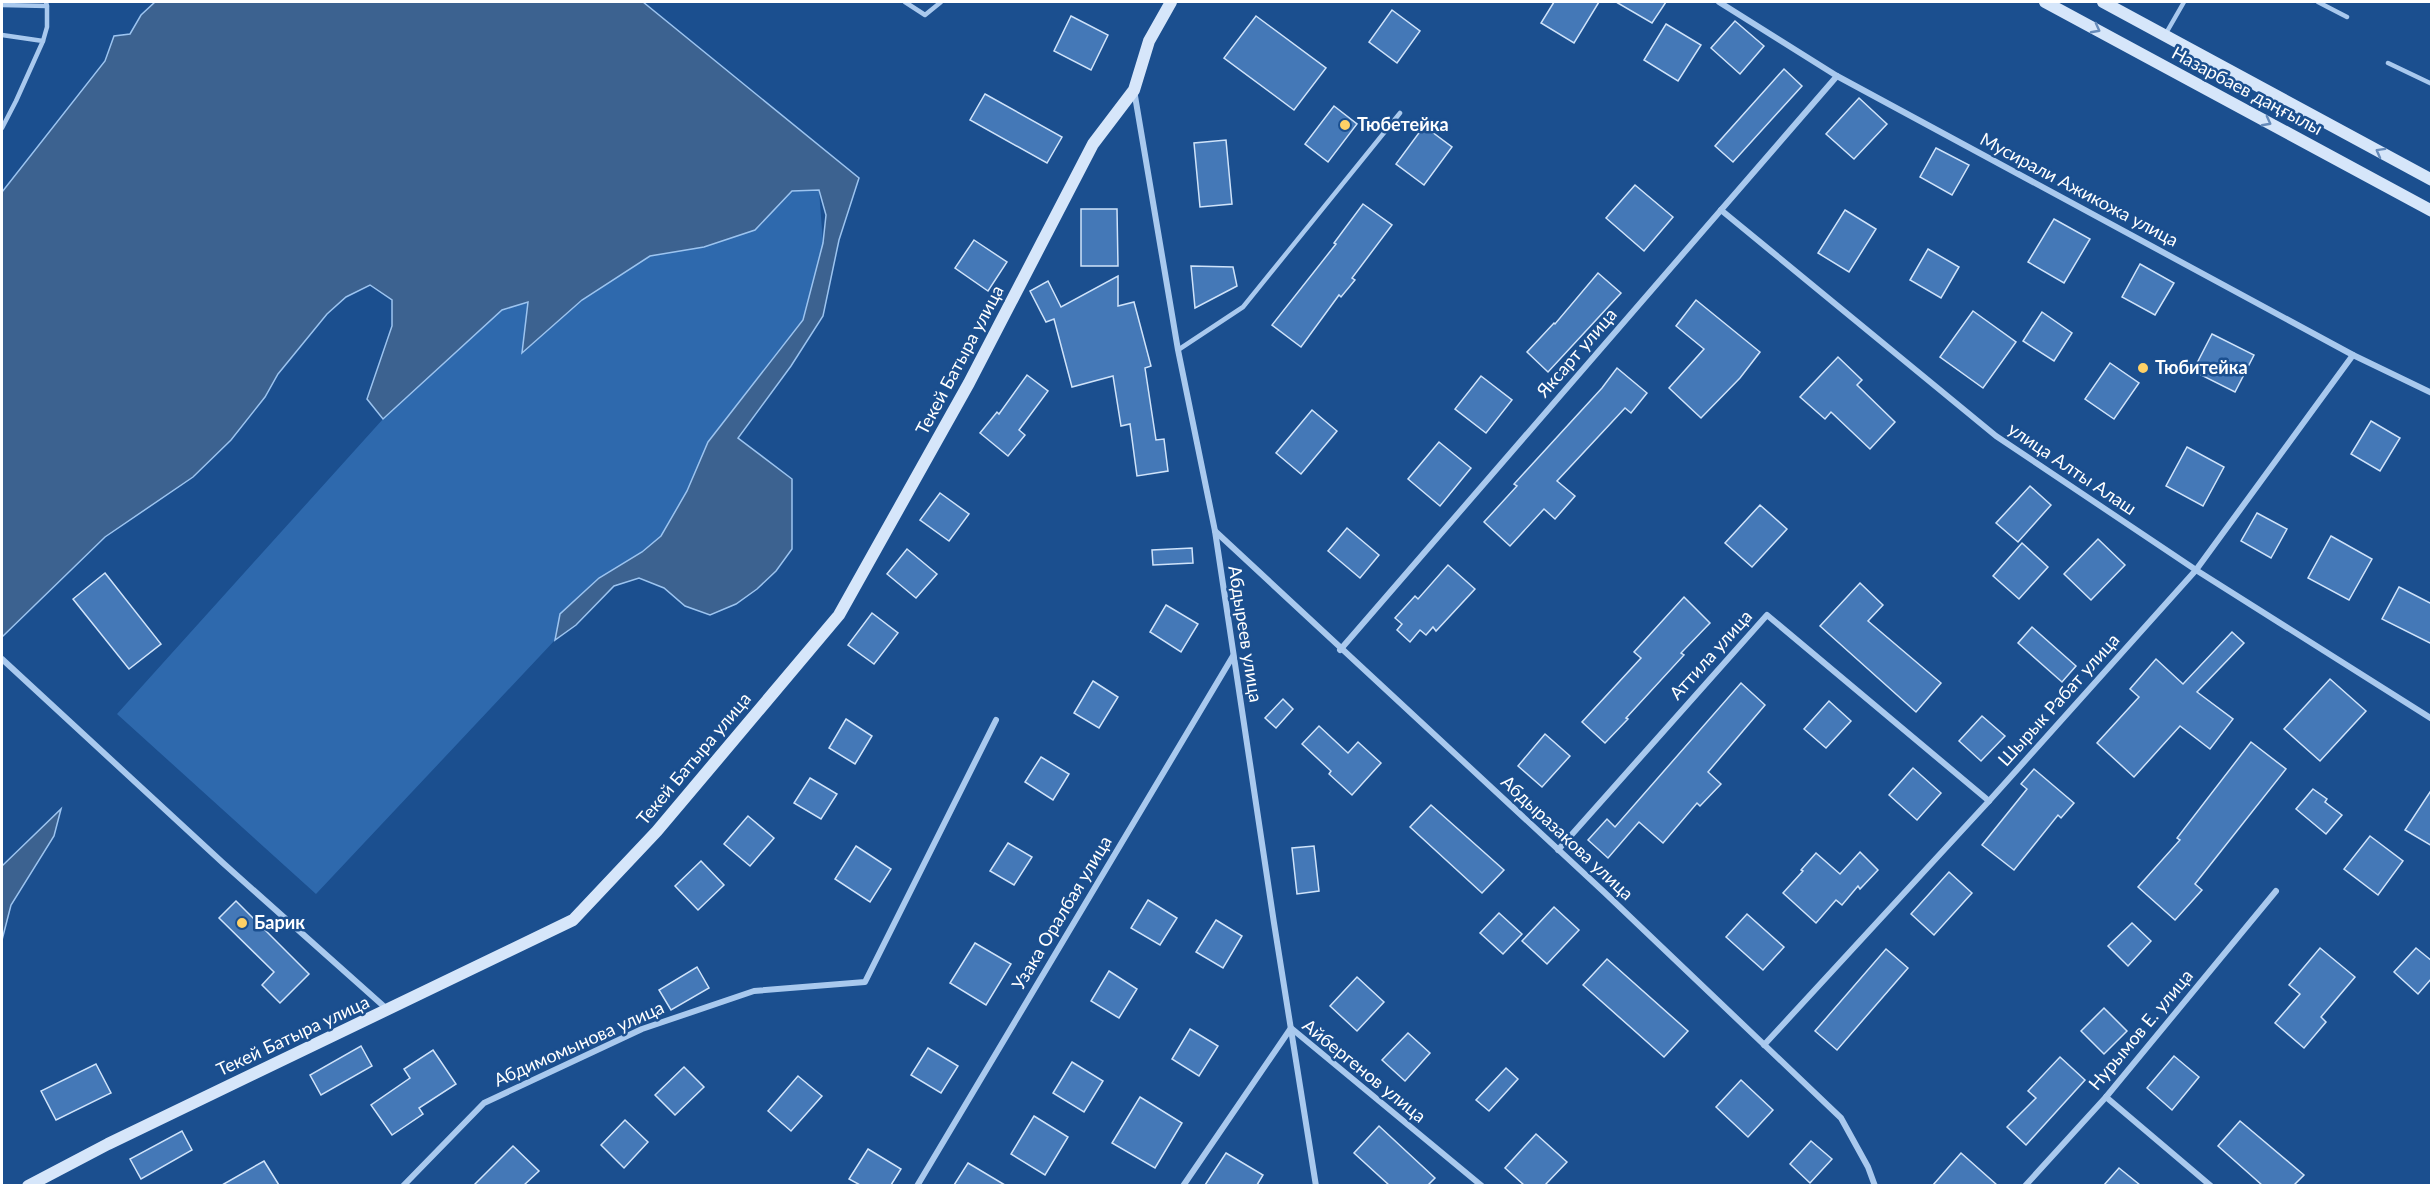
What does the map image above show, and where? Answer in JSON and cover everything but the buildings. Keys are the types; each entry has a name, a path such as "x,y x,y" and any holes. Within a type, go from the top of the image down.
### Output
{"street":[{"name":"Текей Батыра улица","path":"28,1185 108,1144 573,920 657,831 839,615 969,383 1094,144 1134,90 1149,41 1171,2"},
{"name":"Мусирали Ажикожа улица","path":"1719,2 1837,76 2353,355 2432,393"},
{"name":"Назарбаев даңғылы","path":"2045,2 2432,211"},
{"name":"Назарбаев даңғылы","path":"2103,2 2432,180"},
{"name":"Яксарт улица","path":"1340,650 1837,76"},
{"name":"Абдыреев улица","path":"1134,90 1178,350 1215,531 1317,1185"},
{"name":"улица Алты Алаш","path":"1721,210 1996,436 2196,570 2432,719"},
{"name":"Шырык Рабат улица","path":"1764,1044 1989,801 2196,570 2353,355"},
{"name":"Абдыразакова улица","path":"1215,531 1340,650 1558,850 1841,1118 1868,1167 1875,1185"},
{"name":"Аттила улица","path":"1558,850 1767,615 1989,801"},
{"name":"Узака Оралбая улица","path":"917,1185 1233,655"},
{"path":"2,659 223,863 389,1010"},
{"name":"Абдимомынова улица","path":"403,1185 484,1103 642,1029 754,991 865,982 996,720"},
{"name":"Нурымов Е. улица","path":"2025,1185 2106,1097 2276,891"},
{"name":"Айбергенов улица","path":"1183,1185 1291,1028 1482,1185"},
{"path":"2106,1097 2211,1185"}],"lane":[{"path":"905,2 925,15 941,2"},
{"path":"2165,35 2184,2"},
{"path":"2318,2 2347,17"},
{"path":"2,5 47,4 47,27 43,41 2,128"},
{"path":"2,35 43,41"},
{"path":"2388,63 2432,84"},
{"path":"1178,350 1243,306 1400,112"}],"shaded area":[{"path":"155,2 643,2 859,178 839,240 823,316 791,366 738,438 792,479 792,549 776,571 736,604 710,615 685,606 664,588 639,578 614,586 576,625 555,640 560,614 599,578 642,552 661,536 687,491 708,442 803,320 823,243 826,215 819,190 792,191 755,230 704,247 650,256 582,300 522,353 528,302 502,310 383,419 367,399 392,326 392,300 370,285 346,297 327,314 278,374 265,397 231,440 193,477 105,537 2,637 2,192 105,61 114,36 130,34 141,15"},
{"path":"819,190 823,243 803,320 708,442 687,491 661,536 642,552 599,578 560,614 555,640 316,894 117,714 383,419 502,310 528,301 523,352 583,300 650,256 755,230 792,191"},
{"path":"61,809 54,836 11,905 2,940 2,866"}],"place":[{"name":"Тюбетейка","path":"1345,125"},
{"name":"Тюбитейка","path":"2143,368"},
{"name":"Барик","path":"242,923"}]}
